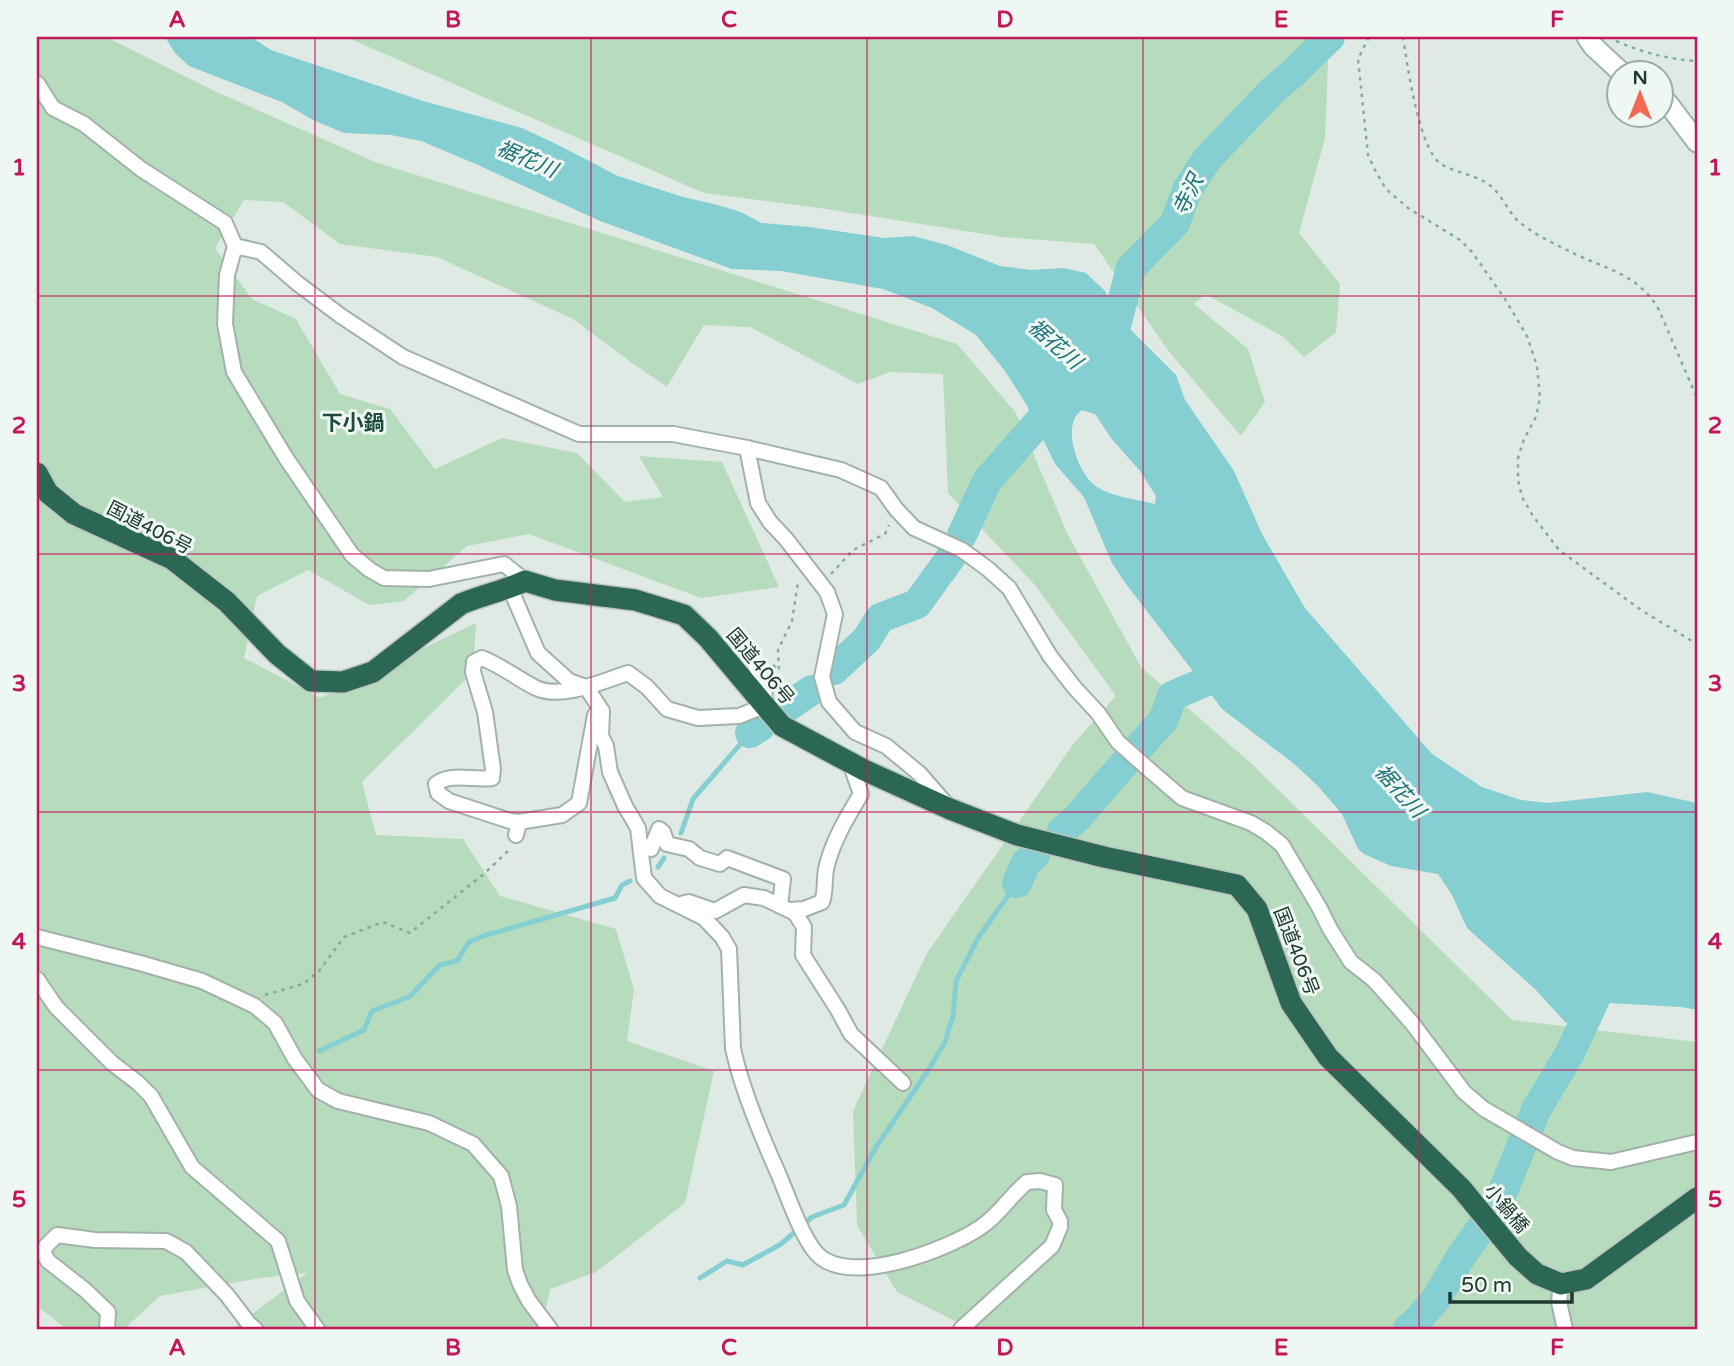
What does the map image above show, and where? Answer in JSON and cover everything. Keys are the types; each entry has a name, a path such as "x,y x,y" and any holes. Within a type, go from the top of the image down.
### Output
{"highway":[{"name":"国道406号","path":"37,473 48,493 74,514 172,559 228,602 278,654 311,681 343,682 373,672 461,604 517,584 635,600 684,615 708,638 782,726 850,763 1017,835 1104,857 1237,884 1257,909 1291,1003 1328,1057 1461,1188"},
{"name":"小鍋橋","path":"1461,1188 1518,1257 1537,1274 1561,1284"},
{"path":"1561,1284 1586,1279 1697,1198"}],"street":[{"path":"1587,37 1608,60"},
{"path":"37,83 53,108 84,124 141,169 225,223 235,246 227,275 225,324 234,372 286,458 352,555 369,570 384,578 429,579 504,564 517,584 538,653 569,681 586,687 602,712 601,736 606,746 610,772 638,828 644,878 660,896 704,918 729,949 736,1063 765,1145 805,1236 818,1254 842,1266 882,1266 939,1249 982,1226 1027,1182 1040,1181 1055,1185 1054,1210 1060,1227 1052,1246 961,1329"},
{"path":"1674,113 1697,142"},
{"path":"235,246 261,252 341,316 403,357 579,433 673,434 841,470 881,488 914,528 962,550 1009,589 1050,656 1098,713 1118,742 1182,798 1251,823 1282,845 1329,929 1351,962 1374,980 1412,1023 1464,1092 1484,1109 1573,1158 1611,1162 1697,1142"},
{"path":"747,448 758,503 827,592 835,614 822,677 830,702 855,732 886,747 920,774 950,808"},
{"path":"597,704 579,803 562,815 518,828 510,821 449,801 438,793 436,784 444,778 492,778 485,712 473,672 474,662 482,658 538,689 557,693 628,673 647,687 667,709 698,718 738,716 764,706 765,685 753,661 740,647"},
{"path":"785,908 804,909 822,902 826,869 841,828 861,794 850,763"},
{"path":"640,844 651,849 659,829 663,832 667,844 689,849 700,858 720,864 727,858 783,879 785,908"},
{"path":"675,904 689,902 715,911 744,895 764,898 795,913 803,927 803,955 851,1034 903,1083"},
{"path":"37,937 201,981 255,1006 275,1023 295,1059 318,1090 338,1101 429,1123 473,1144 501,1176 509,1206 515,1270 529,1301 550,1329"},
{"path":"37,979 55,1007 112,1063 151,1096 192,1167 278,1241 297,1301 317,1329"},
{"path":"107,1329 108,1312 48,1261 43,1252 46,1245 57,1235 95,1240 166,1241 186,1252 228,1295 255,1329"},
{"path":"1561,1284 1559,1302 1565,1329"}],"path":[{"path":"1369,37 1358,59 1368,155 1375,170 1386,189 1408,208 1460,240 1472,252 1527,336 1537,366 1540,398 1536,417 1524,439 1518,458 1518,480 1522,497 1559,550 1641,610 1697,643"},
{"path":"1403,37 1417,113 1435,160 1444,166 1469,174 1493,188 1516,218 1540,235 1573,253 1617,271 1640,285 1652,297 1697,398"},
{"path":"1614,40 1645,53 1697,61"},
{"path":"267,1015 257,998 303,984 319,971 344,937 383,922 410,933 511,849 518,828"}],"green space":[{"path":"37,37 106,37 219,93 375,162 957,344 1016,413 1067,533 1141,667 1253,765 1512,1020 1697,1042 1697,1329 971,1329 897,1292 857,1225 853,1111 927,953 1074,743 1116,696 1035,585 948,493 943,374 890,372 858,384 750,327 704,325 667,387 573,319 437,257 340,244 283,202 244,200 215,248 252,299 296,319 340,394 390,409 435,469 502,438 577,453 625,502 663,497 639,456 722,462 779,587 701,598 529,534 467,546 404,601 369,605 308,570 257,596 244,658 320,698 476,623 473,672 362,782 376,835 463,839 500,896 616,929 634,989 627,1041 714,1071 685,1203 596,1272 550,1289 542,1329 232,1329 307,1273 260,1278 160,1296 124,1329 66,1329 37,1307"},
{"path":"346,37 1329,37 1325,138 1299,233 1340,284 1336,332 1304,357 1282,336 1205,294 1194,304 1248,349 1265,402 1241,436 1170,353 1094,244 1003,237 704,193"}],"water":[{"name":"裾花川","path":"165,37 251,37 271,50 423,101 522,128 618,176 741,212 761,223 884,238 913,236 947,245 1000,266 1031,270 1063,268 1086,273 1104,290 1127,326 1176,375 1185,400 1234,471 1262,534 1305,608 1432,754 1482,787 1521,800 1549,803 1647,792 1697,803 1697,1010 1609,1003 1566,1023 1535,989 1467,928 1452,895 1438,874 1391,866 1358,849 1342,814 1318,786 1293,763 1222,709 1126,584 1112,563 1084,497 1055,464 1026,404 1005,371 976,335 932,308 883,289 781,271 732,269 600,221 421,141 391,135 344,133 313,120 282,102 189,66 175,53","holes":["1082,410 1095,414 1111,438 1140,471 1156,496 1155,504 1117,495 1097,487 1090,481 1074,449 1072,426"]}],"waterway":[{"name":"寺沢","path":"1109,353 1131,268 1175,223 1187,190 1207,159 1271,92 1330,37"},
{"path":"962,535 987,481 1061,393"},
{"path":"834,670 867,639 880,618 917,604 951,557"},
{"path":"1141,745 1164,719 1172,696 1214,678 1219,661 1226,659"},
{"path":"787,707 812,690"},
{"path":"750,733 761,726"},
{"path":"681,833 693,799 750,733"},
{"path":"1062,831 1077,818 1123,765"},
{"path":"1017,883 1026,863 1035,855"},
{"path":"658,867 664,858"},
{"path":"319,1051 364,1030 372,1011 409,997 440,965 457,961 469,942 615,898 622,885 630,881"},
{"path":"700,1278 727,1261 743,1265 781,1244 812,1217 844,1205 876,1147 945,1042 953,1016 956,981 978,938 1017,883"},
{"path":"1408,1329 1436,1299 1460,1258 1497,1206 1536,1110 1570,1053 1606,975"}],"district":[{"name":"下小鍋","path":"353,423"}]}
